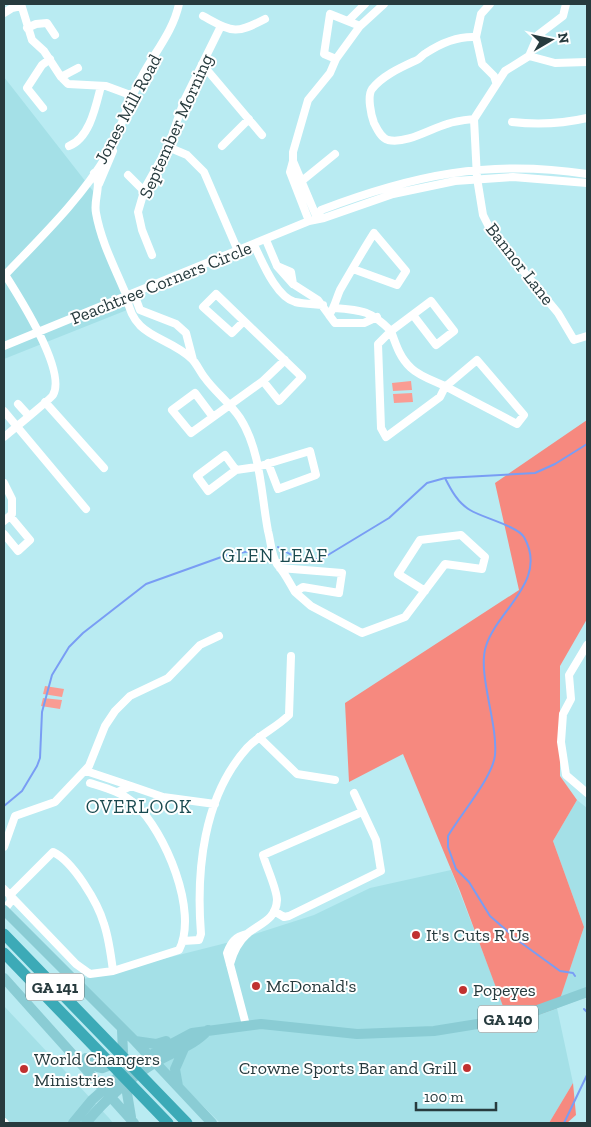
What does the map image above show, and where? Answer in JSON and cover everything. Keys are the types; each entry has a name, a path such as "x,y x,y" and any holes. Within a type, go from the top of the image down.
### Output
{"highway":[{"name":"GA 141","path":"4,934 187,1123"},
{"name":"GA 141","path":"4,953 168,1123"}],"main road":[{"path":"4,910 134,1040 156,1044 189,1029 209,1030"},
{"path":"4,978 91,1074 103,1094 133,1122"},
{"name":"GA 140","path":"73,1123 103,1094 189,1034 246,1025 357,1034 434,1031 511,1018 587,992"},
{"path":"46,1023 56,1024 94,1067 100,1069 110,1064 123,1052 122,1030"},
{"name":"GA 140","path":"137,1070 185,1046 209,1030"},
{"path":"134,1040 137,1070"},
{"path":"133,1122 126,1093 137,1070 134,1040"},
{"path":"178,1087 175,1069 185,1046"},
{"path":"91,1074 107,1079 137,1070 162,1076 206,1123"},
{"path":"137,1070 178,1087 212,1123"},
{"path":"91,1074 94,1093 103,1094"},
{"name":"GA 140","path":"88,1123 103,1094"},
{"path":"88,1123 102,1109 107,1108 119,1111 133,1122"}],"street":[{"name":"Jones Mill Road","path":"4,274 72,203 115,141 139,80 174,24 179,4"},
{"path":"348,21 365,4"},
{"path":"313,219 290,172 293,152 308,100 330,73 336,59 360,26 384,4"},
{"path":"490,4 481,14 476,37 482,64 494,76 496,82"},
{"path":"477,174 474,119 496,82 509,66 529,56 538,35 563,16 566,4"},
{"path":"4,13 21,5 32,40 50,59 61,78 68,84 101,86 133,96"},
{"path":"336,59 324,54 330,14 360,26"},
{"path":"203,16 233,31 247,29 265,19"},
{"path":"27,28 36,24 47,23 55,35"},
{"name":"September Morning","path":"152,255 142,230 138,212 144,190 153,170 168,147 184,101 221,26"},
{"path":"474,119 448,123 419,135 390,140 385,139 373,120 370,96 372,89 401,66 417,60 425,53 454,39 465,36 476,37"},
{"path":"529,56 555,63 587,62"},
{"path":"43,108 27,88 42,65 50,59"},
{"path":"202,64 262,134"},
{"path":"61,78 78,68"},
{"path":"69,146 80,139 93,114 101,86"},
{"path":"512,122 537,125 559,124 587,118"},
{"path":"222,146 249,119"},
{"path":"115,141 110,161 99,184 96,199 96,216 130,295 140,310 176,324 186,333 193,360 205,379 229,404 250,435 274,560 295,592 311,606 362,633 405,618 425,591 445,564 482,569 485,557 461,535 420,540 398,574 425,591"},
{"path":"168,147 186,155 204,172 238,251"},
{"path":"303,180 335,154"},
{"path":"293,161 303,180 313,219"},
{"name":"Peachtree Corners Circle","path":"4,346 266,240 313,219 321,210 384,187 423,177 477,174 530,168 587,174"},
{"path":"94,173 99,184"},
{"name":"Peachtree Corners Circle","path":"477,174 551,178 587,183"},
{"name":"Bannor Lane","path":"477,174 483,215 492,233 558,312 574,340 587,336"},
{"path":"128,175 144,190"},
{"path":"331,312 339,293 353,269 374,233 406,271 397,284 353,269"},
{"path":"266,240 276,266 284,277 331,312 335,323 364,323 377,317"},
{"path":"254,244 270,276 283,295 294,302 323,305"},
{"path":"4,274 39,332 56,380 53,395 4,437"},
{"path":"244,321 232,333 203,307 216,294 302,376 279,401 263,381"},
{"path":"130,295 129,310 144,330 151,336 178,348 193,360"},
{"path":"331,312 363,310 377,317 391,331 397,350 411,369 445,387 517,424 524,414 477,360 445,387 440,396 386,437 381,428 378,344 391,331 412,315 431,301 454,331 436,345 412,315"},
{"path":"144,330 152,316"},
{"path":"213,417 195,393 172,410 191,432 213,417 229,404 263,381 285,360"},
{"path":"45,402 104,468"},
{"path":"18,404 28,415"},
{"path":"4,411 86,509"},
{"path":"236,470 225,455 197,476 208,491 236,470 257,467 268,463 310,451 316,475 278,489 268,463"},
{"path":"4,483 12,500 12,514 7,518 30,540 18,551 4,534"},
{"path":"280,568 342,573 339,593 303,587 295,592"},
{"path":"4,847 15,816 55,802 86,771 115,711 130,696 168,678 200,645 219,636"},
{"path":"587,645 569,675 571,700 563,714 561,742 566,775 587,793"},
{"path":"183,941 199,940 201,934 200,878 206,831 215,804 234,764 259,736 289,715 291,656"},
{"path":"259,736 297,774 336,780"},
{"path":"86,771 163,798 215,804"},
{"path":"7,894 85,972 96,975 113,971 178,950 183,941 183,904 178,880 168,852 148,816 118,792 90,784"},
{"path":"118,792 131,786"},
{"path":"274,911 284,917 289,916 381,871 376,840 354,793"},
{"path":"246,1025 227,953 231,943 238,936 247,934 268,920 274,911 277,899 263,855 362,812"},
{"path":"7,894 53,852 62,856 83,884 104,922 113,971"},
{"path":"4,889 11,901 4,910"}],"shaded area":[{"path":"4,77 93,191 100,233 132,308 4,359"},
{"path":"411,381 412,390 393,391 392,383"},
{"path":"412,393 413,402 394,403 393,394"},
{"path":"587,420 587,619 560,666 560,776 577,800 553,841 584,927 557,1008 510,1025 460,891 403,754 349,782 345,703 519,590 495,483"},
{"path":"45,686 64,689 62,697 43,694"},
{"path":"43,698 62,700 60,709 41,706"},
{"path":"577,800 587,808 587,997 557,1008 573,1083 549,1123 220,1123 76,981 230,942 314,915 370,888 451,870 511,1025 557,1007 584,927 553,841"},
{"path":"4,1006 109,1118 113,1123 4,1123"},
{"path":"573,1083 576,1115 567,1123 549,1123"}],"waterway":[{"path":"278,547 299,558 323,558 389,518 427,483 445,478 535,473 555,464 587,444"},
{"path":"445,478 455,496 466,507 520,533 524,537 530,553 530,568 526,581 492,633 486,646 484,657 484,670 494,728 495,755 493,764 482,785 448,836 448,847 456,869 469,882 490,916 520,942 560,971 573,973 575,976"},
{"path":"4,806 22,791 37,766 40,758 42,712 52,675 69,647 83,633 146,584 227,555 263,549"},
{"path":"584,1009 587,1012"},
{"path":"564,1123 587,1075"}],"place":[{"name":"It's Cuts R Us","path":"416,935"},
{"name":"McDonald's","path":"256,986"},
{"name":"Popeyes","path":"463,990"},
{"name":"Crowne Sports Bar and Grill","path":"467,1068"},
{"name":"World Changers Ministries","path":"24,1069"}],"district":[{"name":"GLEN LEAF","path":"275,555"},
{"name":"OVERLOOK","path":"139,806"}]}
